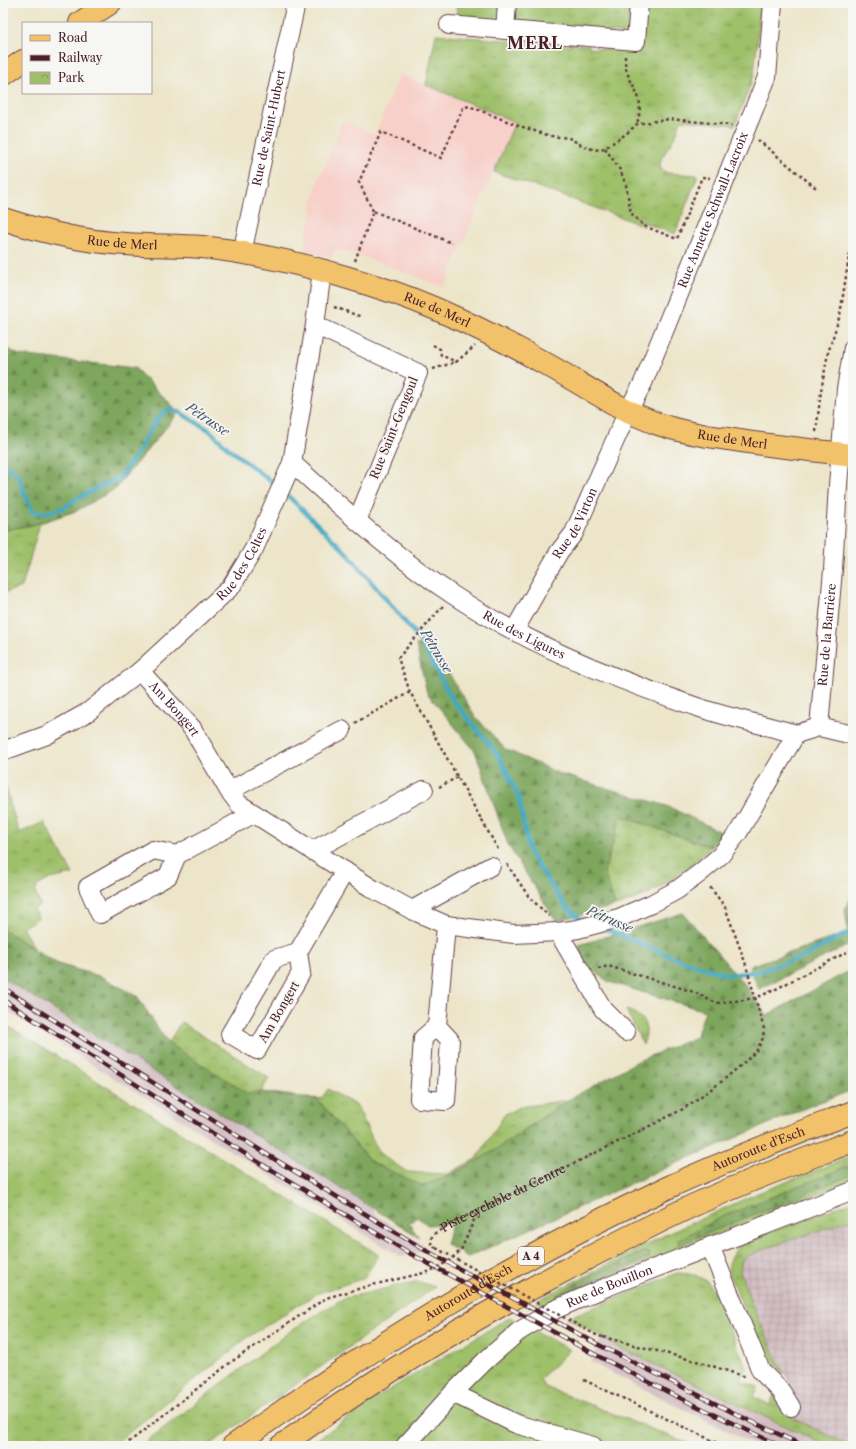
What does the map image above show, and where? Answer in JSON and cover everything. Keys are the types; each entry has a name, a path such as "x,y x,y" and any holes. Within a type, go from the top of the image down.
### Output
{"main road":[{"path":"82,22 110,3"},
{"path":"3,75 22,62"},
{"name":"Rue de Merl","path":"3,220 34,229 75,238 124,244 202,247 242,253 322,270 361,281 412,299 461,319 549,365 628,411 658,424 697,434 766,446 847,454"},
{"name":"Autoroute d'Esch","path":"233,1446 300,1398 424,1318 515,1265 669,1187 745,1153 853,1112"},
{"name":"A 4","path":"281,1446 404,1362 533,1287 676,1214 776,1171 853,1141"}],"street":[{"name":"Rue de Saint-Hubert","path":"242,253 296,3"},
{"path":"505,30 508,3"},
{"path":"449,25 636,41 639,3"},
{"name":"Rue Annette Schwall-Lacroix","path":"628,411 643,383 747,130 767,77 773,3"},
{"name":"Rue des Celtes","path":"3,751 47,736 88,712 140,671 231,586 254,549 292,463 315,325 322,270"},
{"name":"Rue Saint-Gengoul","path":"315,325 418,373 357,521"},
{"name":"Rue de la Barrière","path":"819,727 833,570 847,454 846,389 853,348"},
{"name":"Rue de Virton","path":"514,631 559,552 574,533 628,411"},
{"name":"Rue des Ligures","path":"292,463 373,535 452,594 484,615 590,667 645,688 701,708 796,734"},
{"name":"Am Bongert","path":"140,671 192,728 229,792 239,804 345,871 412,910 446,925 514,934 558,932 578,929 619,918 652,904 677,890 700,874"},
{"path":"700,874 721,855 738,833 796,734 819,727 853,735"},
{"path":"229,792 342,730"},
{"path":"312,851 424,790"},
{"path":"177,855 153,850 88,888 100,914 168,876 177,855 253,814"},
{"path":"412,910 499,860"},
{"path":"298,952 345,871"},
{"path":"437,1026 446,925"},
{"path":"558,932 582,976 603,1009 626,1032"},
{"name":"Am Bongert","path":"298,952 301,973 257,1050 230,1034 274,959 298,952"},
{"name":"Rue de Bouillon","path":"406,1446 453,1393 518,1332 554,1310 609,1286 853,1191"},
{"path":"710,1246 760,1371 781,1391 791,1407"},
{"path":"453,1393 516,1424 593,1446"}],"path":[{"path":"625,54 627,73 639,98 640,112 637,124"},
{"path":"452,243 373,211 359,182 381,132 441,158 463,108 469,106 550,136 569,138 585,147 595,150 605,148 637,124 669,119 735,125 747,130 816,188"},
{"path":"605,148 620,170 626,185 631,213 644,226 677,239 702,177 726,180"},
{"path":"361,281 365,269 354,266 373,211"},
{"path":"813,450 821,391 828,353 840,315 853,231"},
{"path":"319,294 330,296 329,304 362,317"},
{"path":"418,373 456,362 481,341 486,332"},
{"path":"432,344 440,349 441,355 456,362"},
{"path":"452,594 398,658 410,692 499,860 529,897 548,914 558,932"},
{"path":"342,730 410,692"},
{"name":"Piste cyclable du Centre","path":"700,874 725,906 745,962 764,1029 763,1038 757,1050 721,1082 683,1109 452,1223 432,1235 431,1245 603,1338 700,1362 743,1376 760,1371"},
{"path":"582,976 608,966 694,992 709,1000 717,1002 755,998 772,991 853,949"},
{"path":"124,1446 231,1362 326,1298 372,1285 428,1272 439,1267 461,1250 478,1210"},
{"path":"584,1380 724,1446"}],"shaded area":[{"path":"400,74 515,122 444,287 357,255 334,249 332,257 304,252 316,186 343,121 375,135"},
{"path":"3,978 373,1208 375,1214 430,1250 401,1257 3,1009"},
{"path":"853,1219 853,1446 851,1446 794,1419 787,1412 797,1399 751,1302 740,1271 742,1259 761,1250"},
{"path":"602,1338 620,1348 827,1446 757,1446 590,1362"}],"green space":[{"path":"455,3 501,3 499,24 459,21"},
{"path":"515,3 633,3 630,34 513,23"},
{"path":"645,3 761,3 754,75 735,125 681,120 676,135 661,159 660,168 667,173 698,175 675,234 645,223 634,215 644,226 494,172 515,122 426,85 436,34 570,46 570,43 589,45 589,48 640,52"},
{"path":"3,346 19,355 135,368 179,412 117,488 76,511 40,523 6,530 3,528"},
{"path":"40,523 22,587 3,593 3,528 6,530"},
{"path":"429,641 475,716 505,749 560,774 667,806 725,834 711,847 621,816 604,872 615,906 556,921 508,845 475,751 427,693 416,645"},
{"path":"3,778 19,833 44,822 73,874 50,879 37,886 35,893 41,905 33,909 38,918 22,928 36,951 3,929 3,840 7,839 3,825"},
{"path":"621,816 711,847 672,880 641,897 615,906 604,872"},
{"path":"853,894 853,943 759,989 749,966 848,933 845,909"},
{"path":"683,913 745,985 767,1015 853,969 853,1090 817,1103 668,1167 468,1257 446,1244 452,1223 428,1225 417,1217 409,1224 419,1237 3,978 3,929 58,964 102,977 137,996 168,1043 247,1093 261,1092 318,1100 371,1162 423,1186 449,1176 494,1151 568,1100 638,1061 696,1037 705,1011 609,982 582,963 579,945"},
{"path":"626,1010 638,1015 646,1027 643,1045"},
{"path":"181,1022 269,1078 261,1092 247,1093 168,1043"},
{"path":"3,1023 379,1255 364,1278 316,1294 248,1337 112,1446 3,1446"},
{"path":"328,1089 357,1106 379,1153 407,1172 448,1174 477,1158 505,1114 520,1107 568,1100 494,1151 449,1176 423,1186 371,1162 318,1100 261,1092 321,1099"},
{"path":"853,1156 853,1180 586,1286 545,1306 536,1301 663,1236 758,1193"},
{"path":"845,1167 853,1168 849,1176 679,1245 678,1240 722,1217"},
{"path":"853,1201 853,1219 761,1250 742,1259 740,1271 751,1302 784,1374 758,1341 728,1272 730,1259 737,1248 750,1240"},
{"path":"643,1252 650,1253 649,1258 585,1284 558,1298 556,1295 582,1280"},
{"path":"677,1273 693,1274 707,1281 716,1296 746,1367 741,1381 758,1387 754,1397 770,1405 774,1395 794,1419 851,1446 827,1446 620,1348 602,1338 604,1335 599,1335 567,1318"},
{"path":"417,1281 435,1287 208,1446 140,1446 293,1329 342,1299"},
{"path":"510,1317 570,1350 540,1379 545,1387 695,1446 308,1446 374,1399"}],"waterway":[{"name":"Pétrusse","path":"3,464 19,476 33,512 48,513 65,507 78,498 120,477 138,452 153,425 161,415 169,409 179,412 209,430 228,448 278,487"},
{"name":"Pétrusse","path":"283,491 349,555 420,640 452,699 499,756 519,798 529,852 566,907 580,919 585,921"},
{"name":"Pétrusse","path":"603,928 685,962 729,975 761,971 804,956 853,930"}],"railway":[{"path":"3,988 271,1157 425,1250 599,1345 744,1418 804,1446"},
{"path":"3,1000 266,1167 411,1254 594,1354 676,1396 780,1446"}],"district":[{"name":"MERL","path":"535,43"}]}
